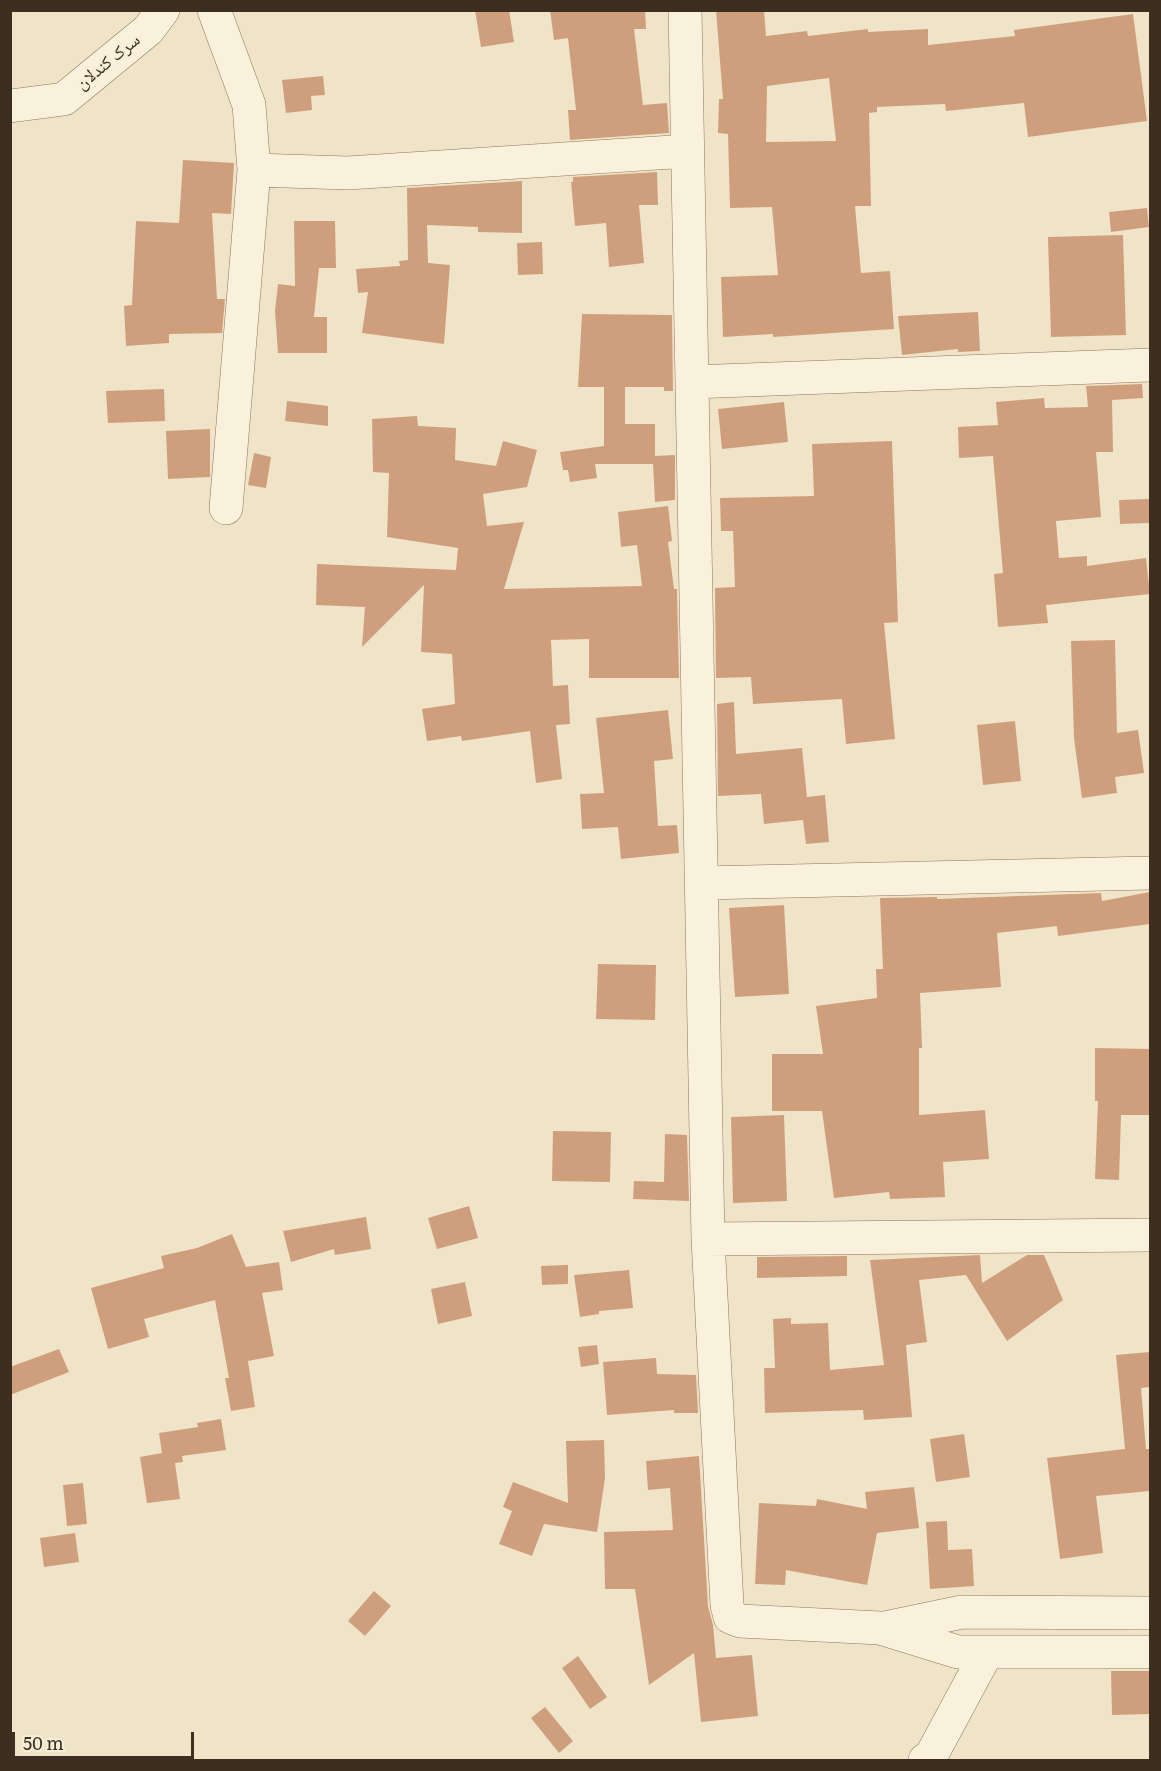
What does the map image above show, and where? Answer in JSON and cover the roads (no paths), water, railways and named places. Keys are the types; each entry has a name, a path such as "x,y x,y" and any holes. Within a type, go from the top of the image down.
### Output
{"street":[{"name":"سرک کندلان","path":"10,106 64,99 148,30 163,10"},
{"path":"214,10 249,105 254,170 226,508"},
{"path":"685,10 708,1239 727,1605 730,1617 740,1621 880,1629 958,1652 1150,1652"},
{"path":"254,170 348,173 688,151"},
{"path":"692,381 1150,365"},
{"path":"702,883 1150,873"},
{"path":"708,1239 1150,1235"},
{"path":"880,1629 962,1612 1150,1613"},
{"path":"930,1759 987,1652"}]}
